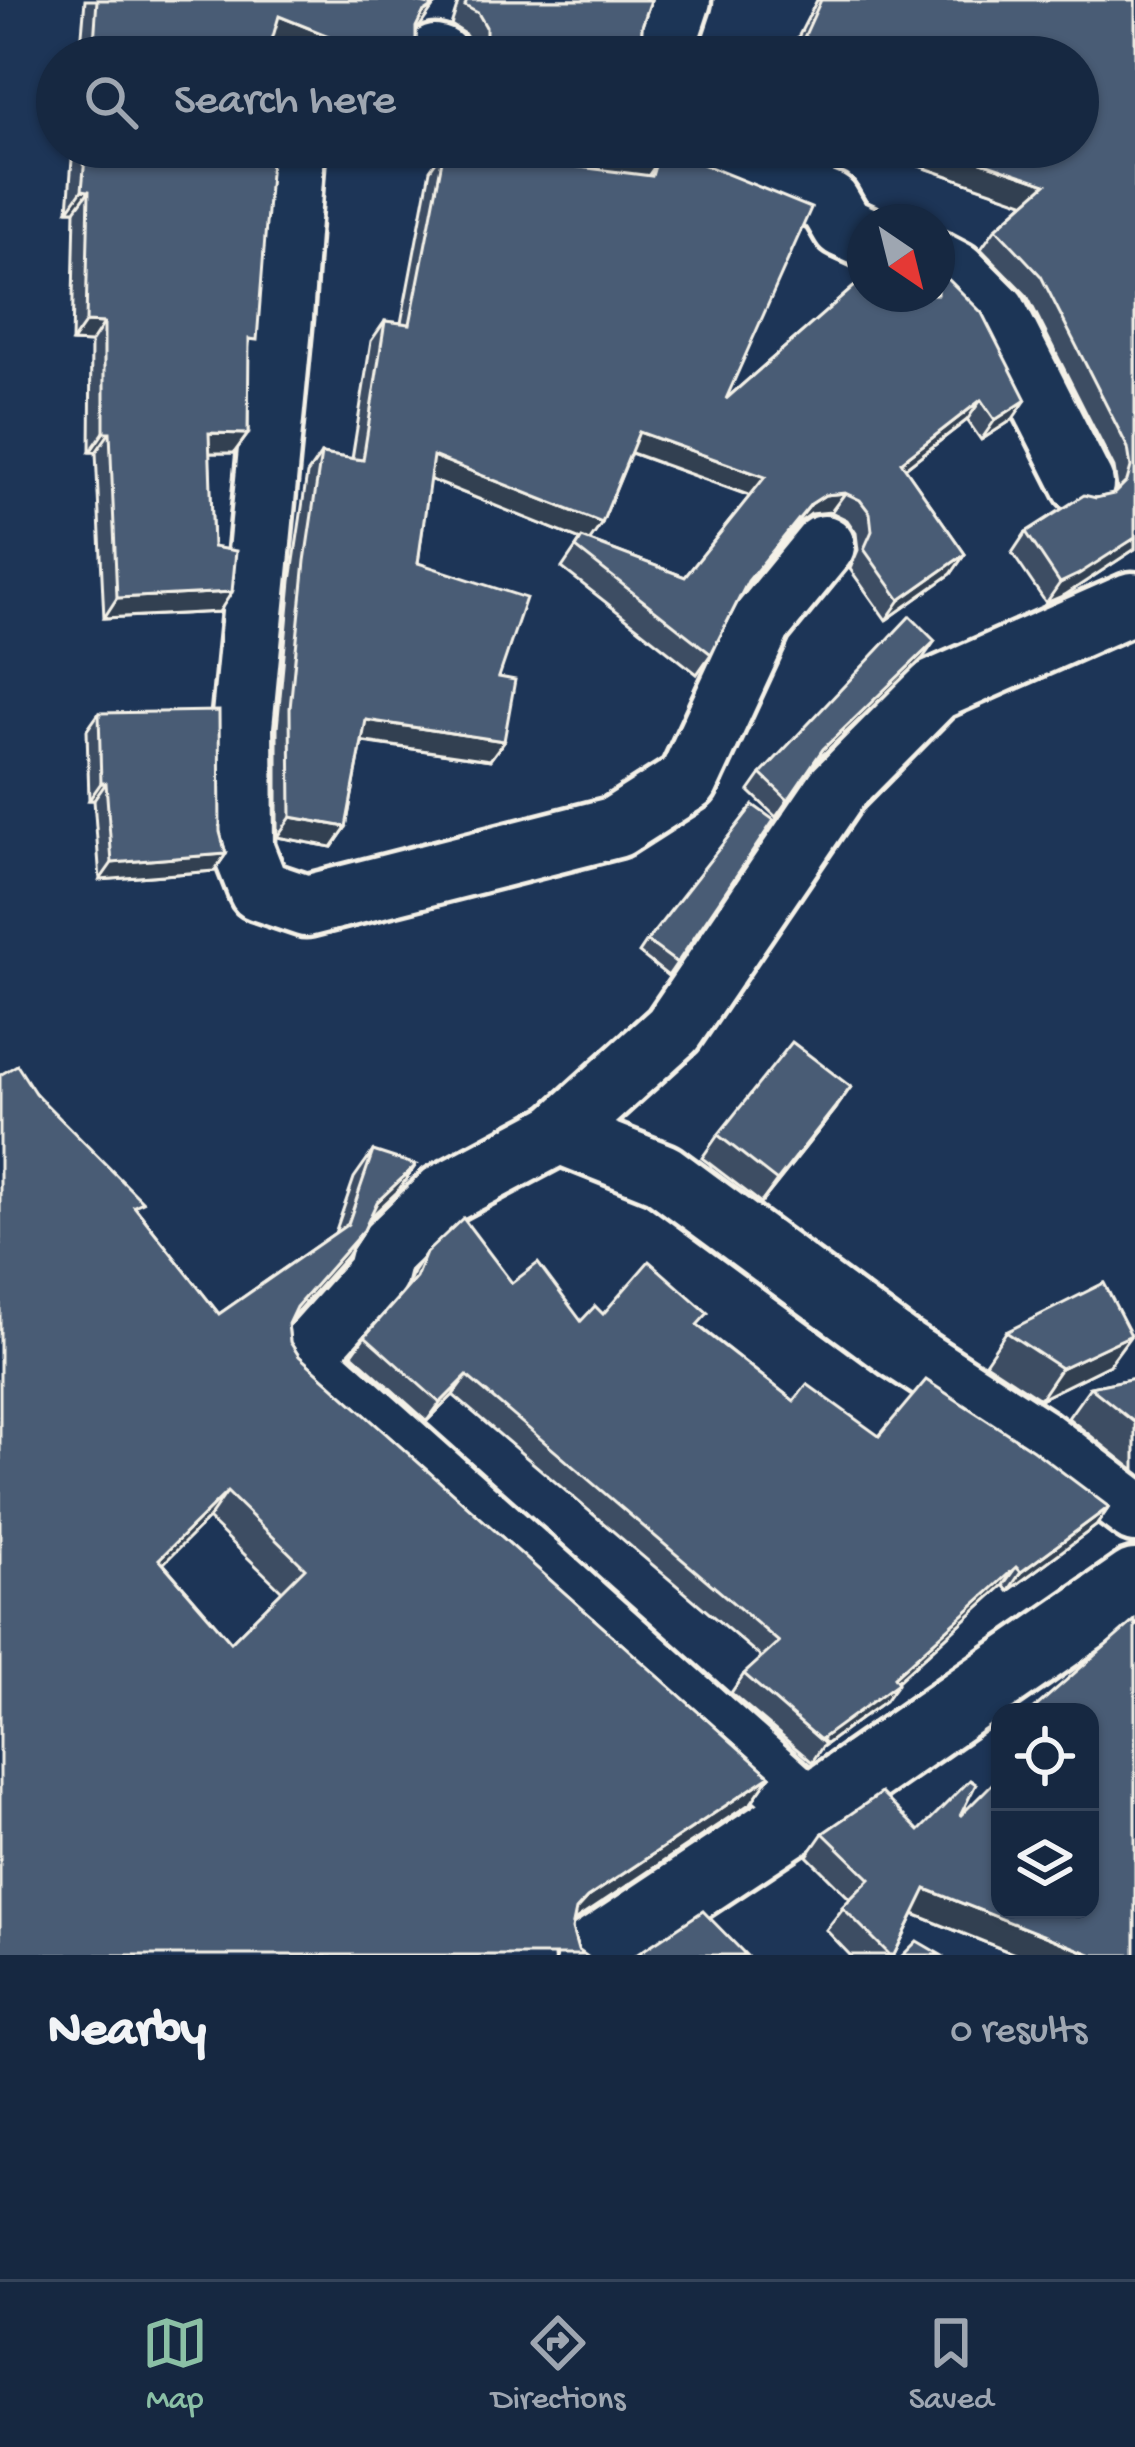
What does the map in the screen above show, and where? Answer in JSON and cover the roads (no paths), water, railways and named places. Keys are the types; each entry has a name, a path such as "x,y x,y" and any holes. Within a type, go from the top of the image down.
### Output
{"main road":[{"path":"590,1955 1135,1583"}],"street":[{"path":"668,36 680,0"},
{"path":"293,168 283,317 242,726 243,849 259,890 306,906 616,826 688,781 761,622 824,546"},
{"path":"743,168 829,203 847,229"},
{"path":"955,271 996,312 1083,484"},
{"path":"810,1809 303,1357 377,1274 382,1254 443,1195 559,1133 673,1030 836,790 934,689 1132,603 1135,606"},
{"path":"559,1133 662,1174 877,1333 1040,1441 1135,1512"}]}
